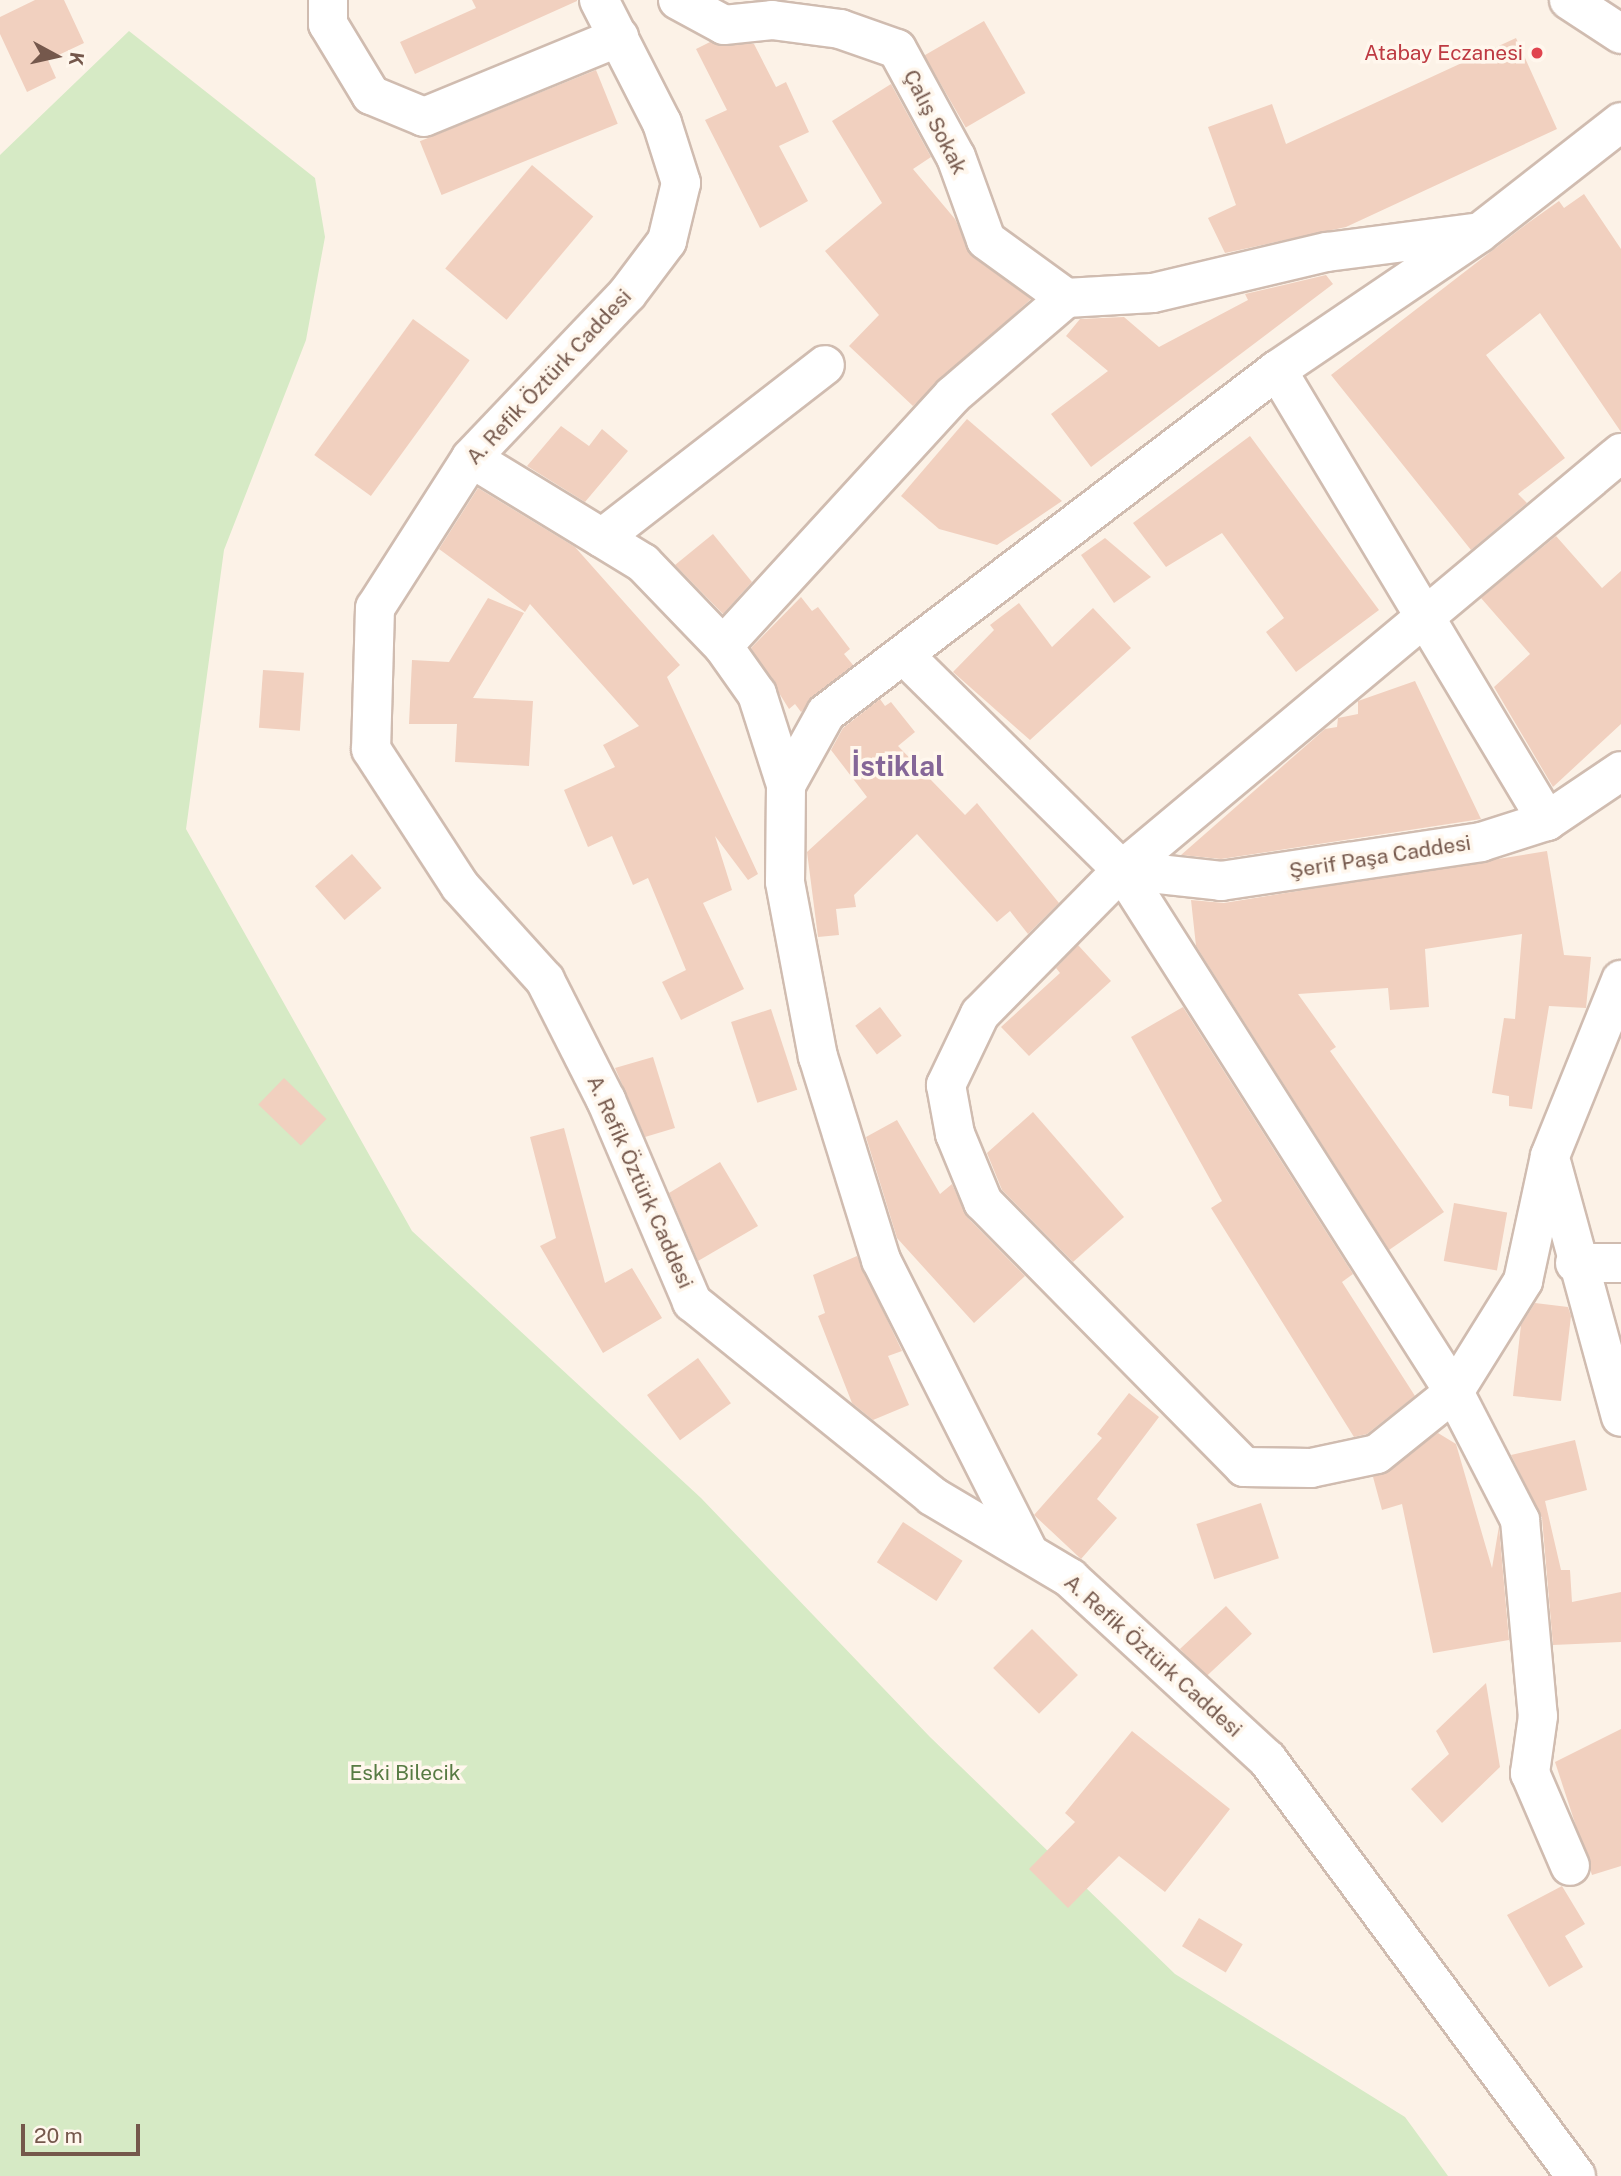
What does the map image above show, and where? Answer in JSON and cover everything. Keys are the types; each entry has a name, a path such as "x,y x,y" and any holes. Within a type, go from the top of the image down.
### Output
{"street":[{"path":"328,0 328,24 371,94 424,117 619,37"},
{"name":"A. Refik Öztürk Caddesi","path":"599,0 662,123 681,183 667,241 627,294 471,457 375,608 371,748 460,886 545,980 606,1100 692,1302 932,1496 1070,1578 1266,1759 1576,2176"},
{"name":"Çalış Sokak","path":"678,0 724,24 786,21 840,29 897,49 957,157 986,240 1066,298"},
{"path":"1569,0 1621,34"},
{"path":"786,785 826,712 1277,370 1479,233 1620,125"},
{"path":"723,646 953,395 1066,298 1153,293 1327,252 1479,233"},
{"path":"602,538 825,365"},
{"path":"1277,370 1429,614 1548,821"},
{"path":"1621,453 1122,870 980,1014 946,1085 955,1134 984,1202 1244,1466 1311,1468 1377,1454 1454,1392 1523,1280 1550,1156 1610,1030 1621,980"},
{"path":"471,457 643,563 723,646 757,694 786,785 785,882 818,1057 881,1260 1028,1551"},
{"path":"904,655 1122,870 1454,1392 1520,1520 1538,1716 1530,1773 1570,1866"},
{"name":"Şerif Paşa Caddesi","path":"1122,870 1221,881 1481,842 1548,821 1621,771"},
{"path":"1550,1156 1575,1263 1621,1417"},
{"path":"1575,1263 1621,1263"}],"green space":[{"name":"Eski Bilecik","path":"129,31 315,178 325,237 306,340 224,550 186,829 412,1231 701,1498 930,1737 1175,1974 1405,2117 1448,2176 0,2176 0,155"}],"building":[{"path":"35,0 64,0 84,43 48,60 56,78 27,92 0,34 0,17"},
{"path":"472,0 577,1 415,74 400,42 476,8"},
{"path":"984,21 1026,93 966,127 924,56"},
{"path":"1516,38 1557,129 1346,227 1225,253 1208,218 1236,205 1208,127 1272,104 1286,144"},
{"path":"710,42 754,44 776,87 786,82 809,132 779,146 808,201 760,228 705,120 727,110 696,49"},
{"path":"596,70 618,124 442,195 420,141"},
{"path":"891,84 931,157 913,169 955,219 973,257 1031,299 913,406 849,346 879,315 825,251 882,203 832,121"},
{"path":"532,165 593,216 507,320 445,268"},
{"path":"1584,194 1621,249 1621,432 1540,313 1486,355 1565,458 1518,494 1527,503 1471,550 1331,375 1528,223 1559,201 1564,208"},
{"path":"1326,275 1333,284 1091,467 1051,414 1108,371 1066,336 1080,319 1124,317 1159,347 1248,300 1245,294"},
{"path":"413,319 470,360 371,496 314,455"},
{"path":"967,419 1062,501 997,545 939,529 901,496"},
{"path":"561,426 589,446 602,429 628,451 585,502 527,466"},
{"path":"1250,436 1379,610 1296,672 1266,632 1284,618 1222,533 1166,567 1133,523"},
{"path":"478,488 575,547 680,665 667,677 758,874 748,880 715,836 732,890 703,903 744,989 681,1020 662,982 686,970 648,878 633,885 612,836 588,847 564,790 615,767 603,745 639,726 530,604 525,612 439,549"},
{"path":"713,534 752,582 723,614 675,565"},
{"path":"1556,536 1602,588 1621,571 1621,724 1553,787 1494,687 1530,654 1481,598"},
{"path":"1105,538 1151,577 1114,603 1081,555"},
{"path":"801,597 812,611 818,607 850,649 844,654 853,665 801,712 795,704 789,709 751,648"},
{"path":"488,598 524,613 473,698 533,701 529,766 455,762 457,724 409,724 412,660 449,662"},
{"path":"1019,603 1052,647 1093,608 1131,648 1030,740 953,672 994,630 990,625"},
{"path":"263,670 304,673 300,731 259,728"},
{"path":"1415,681 1481,819 1221,859 1181,855 1325,729 1337,727 1338,718 1358,714 1358,701"},
{"path":"880,699 885,706 891,702 915,732 898,746 965,815 977,803 1059,903 1028,934 1010,911 997,922 917,834 854,895 856,907 836,909 839,935 818,937 807,852 867,797 831,750 843,728"},
{"path":"1547,851 1564,955 1591,957 1586,1008 1549,1006 1532,1109 1509,1106 1509,1096 1492,1093 1504,1018 1515,1019 1522,934 1425,949 1429,1007 1390,1010 1388,988 1298,994 1336,1047 1330,1051 1444,1212 1389,1250 1196,946 1191,900 1224,903"},
{"path":"352,854 382,888 345,920 315,886"},
{"path":"1078,945 1111,981 1029,1056 1001,1027 1060,973 1056,968"},
{"path":"880,1007 902,1036 877,1054 855,1026"},
{"path":"1183,1007 1353,1274 1342,1282 1415,1396 1367,1434 1354,1437 1211,1208 1222,1201 1131,1037"},
{"path":"771,1009 797,1090 757,1103 731,1022"},
{"path":"653,1057 675,1128 645,1137 615,1068"},
{"path":"284,1078 326,1119 301,1146 258,1105"},
{"path":"1033,1112 1124,1217 1073,1262 1002,1190 987,1153"},
{"path":"897,1120 940,1194 952,1184 967,1217 1025,1276 974,1323 897,1238 866,1137"},
{"path":"564,1128 605,1283 632,1268 662,1318 603,1353 540,1246 556,1238 530,1137"},
{"path":"720,1162 758,1226 698,1261 669,1193"},
{"path":"1454,1203 1507,1212 1497,1270 1444,1261"},
{"path":"857,1256 902,1351 888,1356 909,1405 873,1420 852,1403 818,1316 825,1313 813,1275"},
{"path":"1535,1303 1568,1307 1571,1316 1561,1401 1513,1396 1521,1325"},
{"path":"698,1358 731,1403 680,1440 647,1395"},
{"path":"1129,1393 1159,1417 1097,1499 1117,1518 1081,1559 1034,1515 1102,1438 1097,1434"},
{"path":"1438,1433 1456,1444 1492,1568 1499,1526 1509,1640 1433,1653 1402,1504 1382,1510 1373,1477"},
{"path":"1575,1440 1587,1490 1545,1501 1561,1570 1570,1570 1572,1602 1621,1592 1621,1642 1553,1645 1542,1518 1511,1455"},
{"path":"1261,1503 1279,1558 1214,1579 1196,1524"},
{"path":"903,1522 963,1561 936,1601 877,1562"},
{"path":"1226,1606 1252,1634 1206,1677 1180,1649"},
{"path":"1032,1629 1078,1675 1039,1714 993,1668"},
{"path":"1486,1683 1500,1767 1442,1823 1411,1789 1449,1754 1436,1731"},
{"path":"1621,1729 1621,1866 1592,1875 1555,1762"},
{"path":"1132,1731 1230,1809 1165,1892 1119,1856 1068,1908 1029,1869 1075,1822 1065,1813"},
{"path":"1562,1886 1585,1924 1565,1936 1583,1967 1549,1987 1507,1915"},
{"path":"1199,1918 1243,1944 1226,1973 1182,1946"}],"place":[{"name":"Atabay Eczanesi","path":"1537,53"}],"district":[{"name":"İstiklal","path":"898,766"}]}
